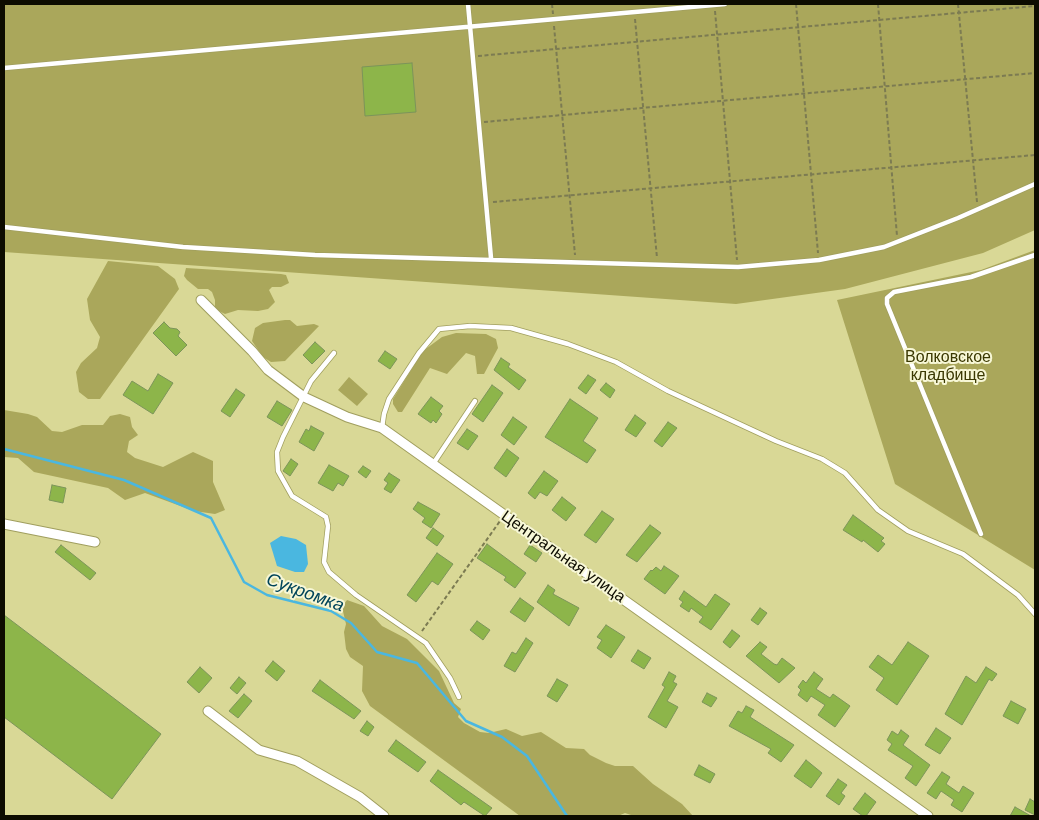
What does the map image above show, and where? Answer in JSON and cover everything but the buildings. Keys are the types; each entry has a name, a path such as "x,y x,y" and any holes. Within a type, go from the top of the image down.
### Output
{"street":[{"name":"Центральная улица","path":"200,300 252,351 268,370 304,397 347,417 382,428 928,816"},
{"path":"4,524 94,542"},
{"path":"208,711 259,750 297,761 360,797 384,816"}],"lane":[{"path":"468,4 491,258"},
{"path":"4,68 725,4"},
{"path":"4,227 183,247 314,255 491,258 738,267 819,260 884,247 1035,184"},
{"path":"981,534 887,304 887,298 894,292 970,277 1035,255"},
{"path":"382,428 389,399 419,353 439,329 470,326 511,328 568,344 616,362 677,396 776,442 822,459 845,473 878,510 908,531 962,554 1018,595 1035,614"},
{"path":"334,353 311,381 277,452 278,471 292,496 326,517 328,526 324,562 329,572 356,595 418,637 434,652 459,697"},
{"path":"433,464 475,401"}],"path":[{"path":"552,4 576,261"},
{"path":"796,4 819,260"},
{"path":"878,4 898,241"},
{"path":"958,4 977,209"},
{"path":"714,5 738,267"},
{"path":"473,56 1035,6"},
{"path":"634,12 658,265"},
{"path":"479,122 1035,73"},
{"path":"486,203 1035,155"},
{"path":"418,637 504,515"}],"green space":[{"path":"4,4 1035,4 1035,230 983,253 845,289 736,304 4,252"},
{"name":"Волковское кладбище","path":"1035,250 1035,570 895,484 837,300 981,270"},
{"path":"108,261 158,266 175,279 179,289 100,399 88,399 79,392 76,372 81,363 97,348 100,337 90,320 87,299"},
{"path":"186,268 281,274 286,275 289,283 281,287 272,287 269,290 275,302 268,309 258,311 238,310 225,314 215,309 215,300 212,292 208,289 198,289 187,280 184,276"},
{"path":"290,320 297,326 314,324 319,326 285,361 271,362 263,357 252,341 255,328 263,323"},
{"path":"456,333 486,334 496,339 498,348 484,374 477,374 475,356 466,353 447,374 430,368 402,412 398,412 393,404 393,399 423,351 442,337"},
{"path":"349,377 368,394 357,406 338,390"},
{"path":"4,410 37,417 52,431 62,432 82,425 103,425 110,416 120,414 130,417 132,427 138,435 129,441 127,452 135,458 163,467 193,452 213,461 213,482 225,510 215,514 194,511 145,493 125,500 108,488 34,472 18,458 4,457"},
{"path":"347,600 364,606 382,626 407,639 439,671 454,703 461,709 458,717 464,723 480,732 489,733 506,729 522,736 541,732 566,748 584,749 590,755 606,763 615,766 633,766 653,784 682,804 693,816 634,816 625,813 618,816 520,816 370,706 362,691 363,666 350,657 346,649 344,632 346,624 342,607"}],"water":[{"path":"281,536 296,539 306,545 308,564 304,572 295,572 277,566 270,543"}],"waterway":[{"name":"Сукромка","path":"4,449 124,480 211,518 244,582 267,595 331,611 351,623 377,652 417,663 466,721 502,737 527,756 567,816"}]}
